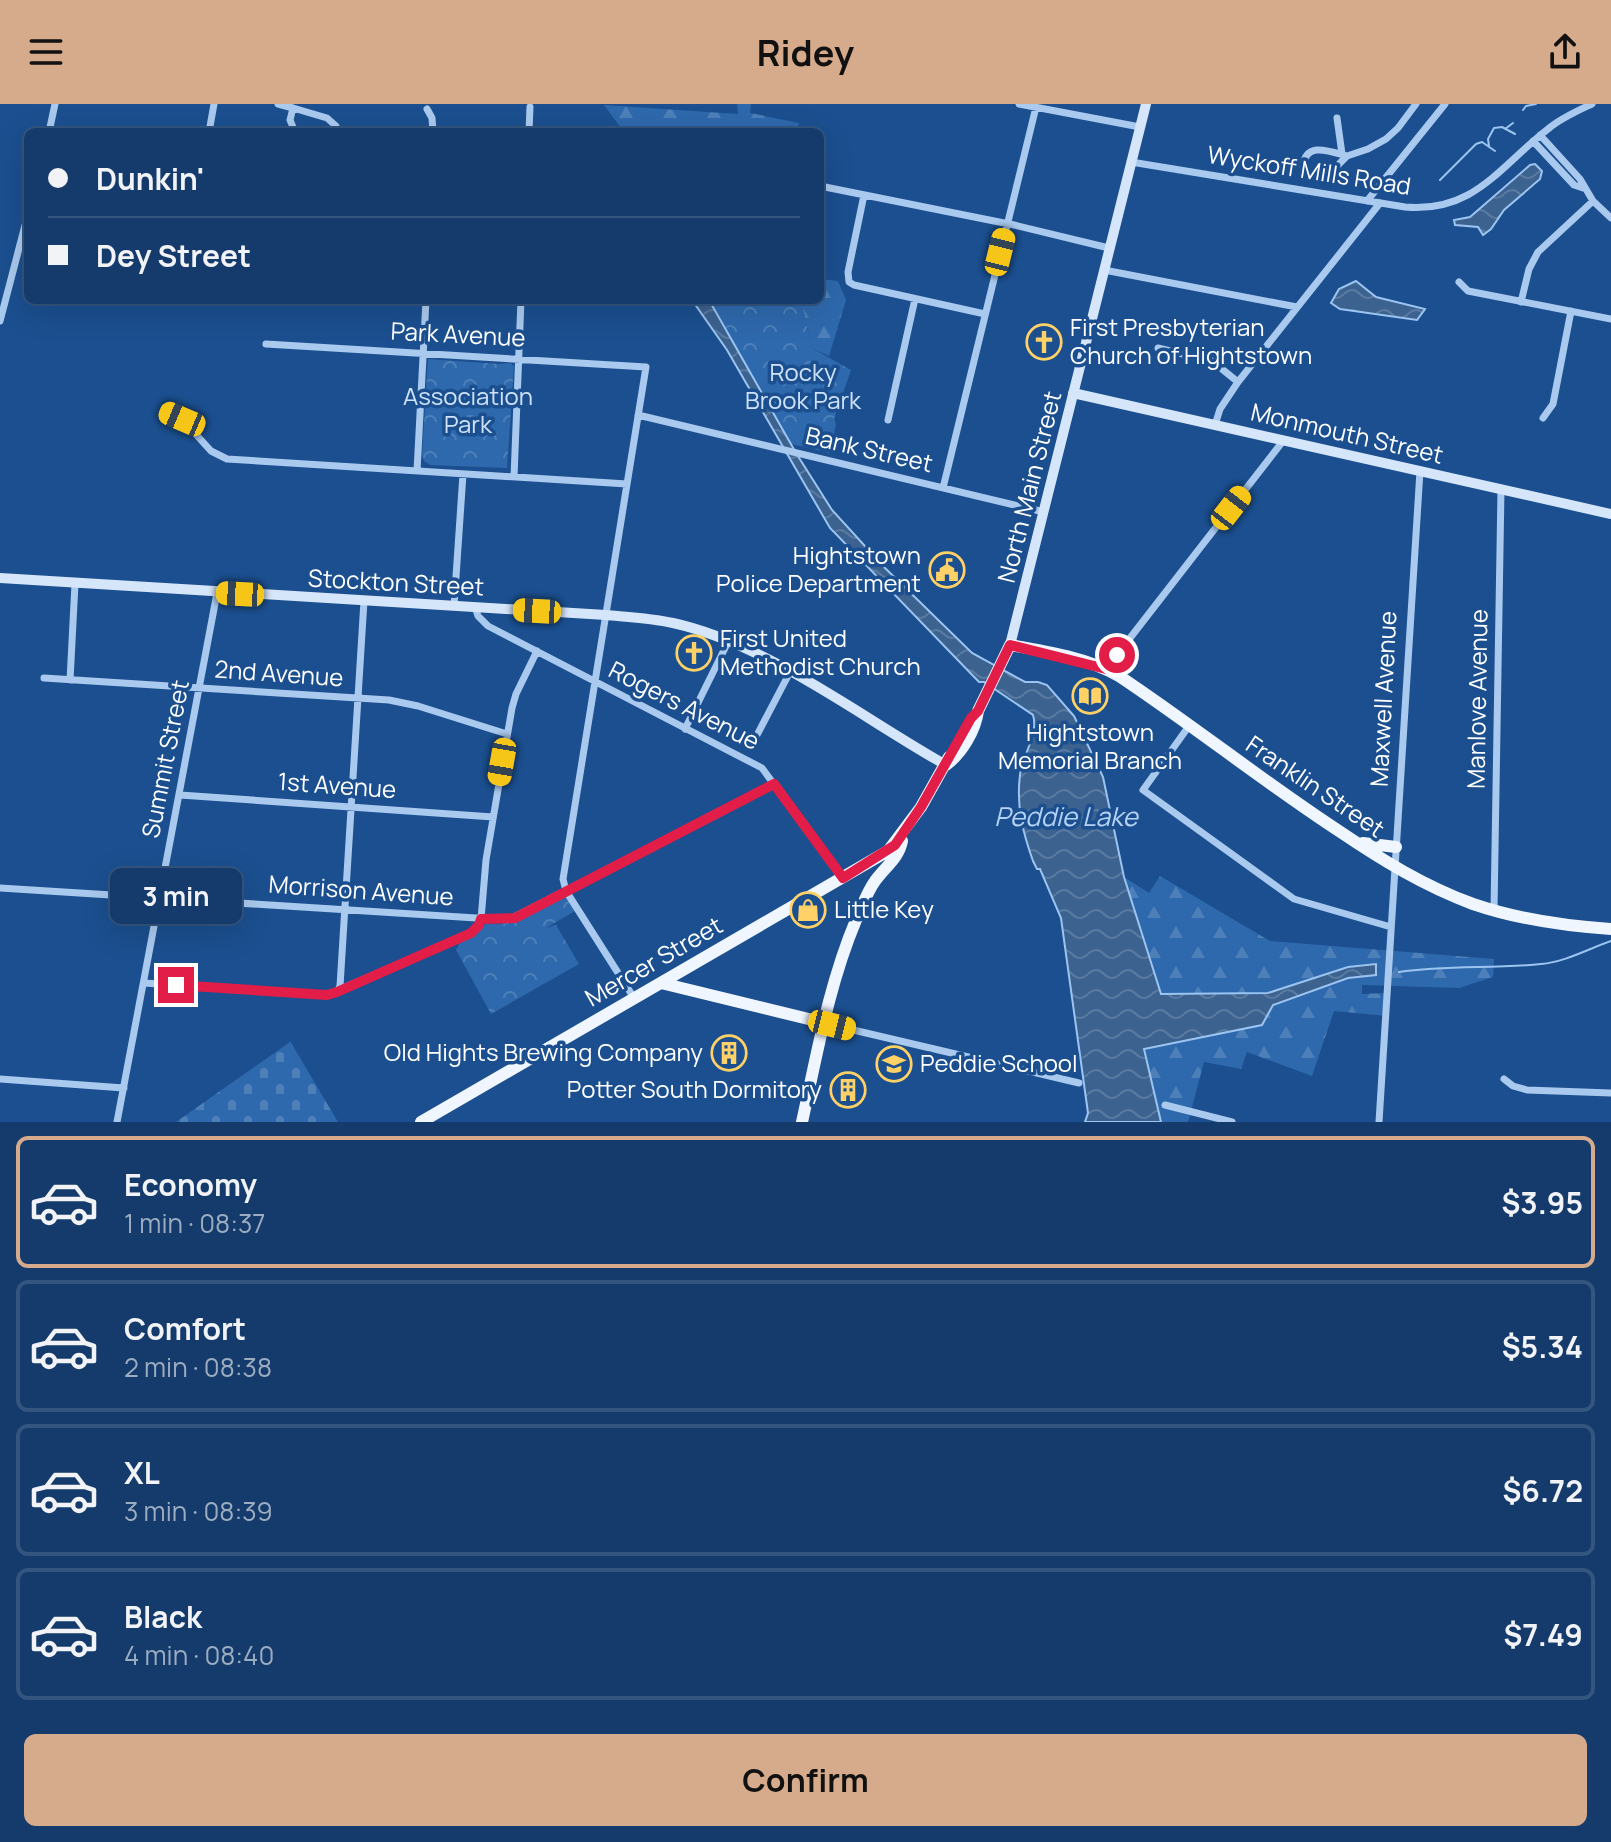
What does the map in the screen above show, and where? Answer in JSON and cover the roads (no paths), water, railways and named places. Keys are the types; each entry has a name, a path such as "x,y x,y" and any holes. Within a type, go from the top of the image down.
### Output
{"main road":[{"name":"Franklin Street","path":"1010,645 1106,669 1281,793 1394,868 1434,888 1494,910 1547,922 1611,929"},
{"path":"802,1122 828,1024 833,986 855,923 877,878 901,848 904,833 987,695 1010,645"},
{"path":"1002,666 1026,648"},
{"name":"Mercer Street","path":"430,1120 888,851 904,833"},
{"path":"1352,840 1378,847 1396,847"},
{"path":"661,983 828,1024"}],"street":[{"path":"50,128 55,104"},
{"path":"210,128 214,104"},
{"path":"278,104 330,120 336,128"},
{"path":"1019,104 1140,127"},
{"name":"North Main Street","path":"1010,645 1146,104"},
{"path":"1337,118 1344,155 1328,177 1319,180 1309,177 1303,167 1309,152 1318,148 1344,155 1368,149 1386,139 1416,104"},
{"path":"1367,201 1445,104"},
{"name":"Wyckoff Mills Road","path":"1131,162 1422,208 1451,204 1474,191 1563,118 1592,104"},
{"path":"529,128 530,107"},
{"path":"943,488 1036,107"},
{"path":"293,108 290,120 293,128"},
{"path":"427,109 433,128"},
{"path":"1537,138 1580,179 1593,201 1611,218"},
{"path":"1317,193 1319,180"},
{"path":"824,187 1109,248"},
{"path":"864,195 848,272 849,282 985,314"},
{"path":"1521,302 1532,260 1593,201"},
{"path":"1215,425 1225,400 1238,382 1380,203"},
{"path":"0,321 24,236"},
{"path":"1104,270 1297,307"},
{"path":"1459,282 1468,291 1611,319"},
{"path":"888,420 915,299"},
{"path":"417,471 426,304"},
{"path":"514,477 521,304"},
{"path":"1543,418 1553,404 1571,311"},
{"name":"Park Avenue","path":"266,344 646,367 638,415"},
{"path":"1158,348 1212,361 1238,382"},
{"name":"Monmouth Street","path":"1073,393 1611,514"},
{"path":"167,413 182,419 211,451 227,459 627,484"},
{"path":"634,998 566,891 563,879 638,415"},
{"name":"Bank Street","path":"638,415 1044,512"},
{"path":"1106,669 1283,441"},
{"name":"Maxwell Avenue","path":"1379,1122 1420,471"},
{"path":"454,606 463,474"},
{"name":"Manlove Avenue","path":"1494,910 1501,489"},
{"name":"Stockton Street","path":"0,578 606,615 670,622 728,642 790,672 946,765"},
{"path":"70,680 75,584"},
{"name":"Summit Street","path":"117,1122 217,593"},
{"path":"337,992 340,986 364,601"},
{"name":"Rogers Avenue","path":"475,607 478,616 488,626 762,768 843,878"},
{"path":"685,729 728,642"},
{"path":"144,983 327,995 471,933 481,919 493,817 516,694 537,651"},
{"path":"757,735 790,672"},
{"name":"2nd Avenue","path":"44,678 408,703 507,734"},
{"path":"1189,726 1143,790 1294,899 1391,927"},
{"name":"Morrison Avenue","path":"0,888 481,919 515,918 774,784"},
{"name":"1st Avenue","path":"180,795 493,817"},
{"path":"828,1024 1079,1083"},
{"path":"0,1079 124,1088"},
{"path":"1504,1079 1513,1086 1527,1090 1611,1093"},
{"path":"1165,1105 1232,1122"}],"water":[{"path":"1535,164 1542,171 1540,179 1504,210 1491,229 1483,235 1478,227 1455,225 1454,220 1470,217"},
{"path":"1356,281 1376,297 1425,309 1417,320 1340,309 1331,303 1339,289"},
{"name":"Peddie Lake","path":"695,304 711,304 832,510 884,567 972,653 1025,682 1047,685 1074,716 1103,777 1124,877 1161,994 1268,993 1348,967 1376,964 1376,975 1348,978 1273,1005 1262,1025 1144,1049 1161,1122 1085,1122 1088,1113 1061,918 1040,869 1033,861 1020,808 1020,775 1034,730 1033,715 984,682 979,682 830,528 727,350"}],"waterway":[{"path":"1523,110 1536,104"},
{"path":"1505,129 1513,123"},
{"path":"1489,146 1488,139 1494,128 1502,127 1515,134"},
{"path":"1440,180 1476,144 1482,142 1495,151"},
{"path":"1399,972 1550,963 1611,941"}],"place":[{"name":"First Presbyterian Church of Hightstown","path":"1044,342"},
{"name":"Hightstown Police Department","path":"947,570"},
{"name":"First United Methodist Church","path":"694,653"},
{"name":"Hightstown Memorial Branch","path":"1090,696"},
{"name":"Little Key","path":"808,910"},
{"name":"Old Hights Brewing Company","path":"729,1053"},
{"name":"Peddie School","path":"894,1064"},
{"name":"Potter South Dormitory","path":"848,1090"}],"park label":[{"name":"Rocky Brook Park","path":"803,387"},
{"name":"Association Park","path":"468,411"}]}
